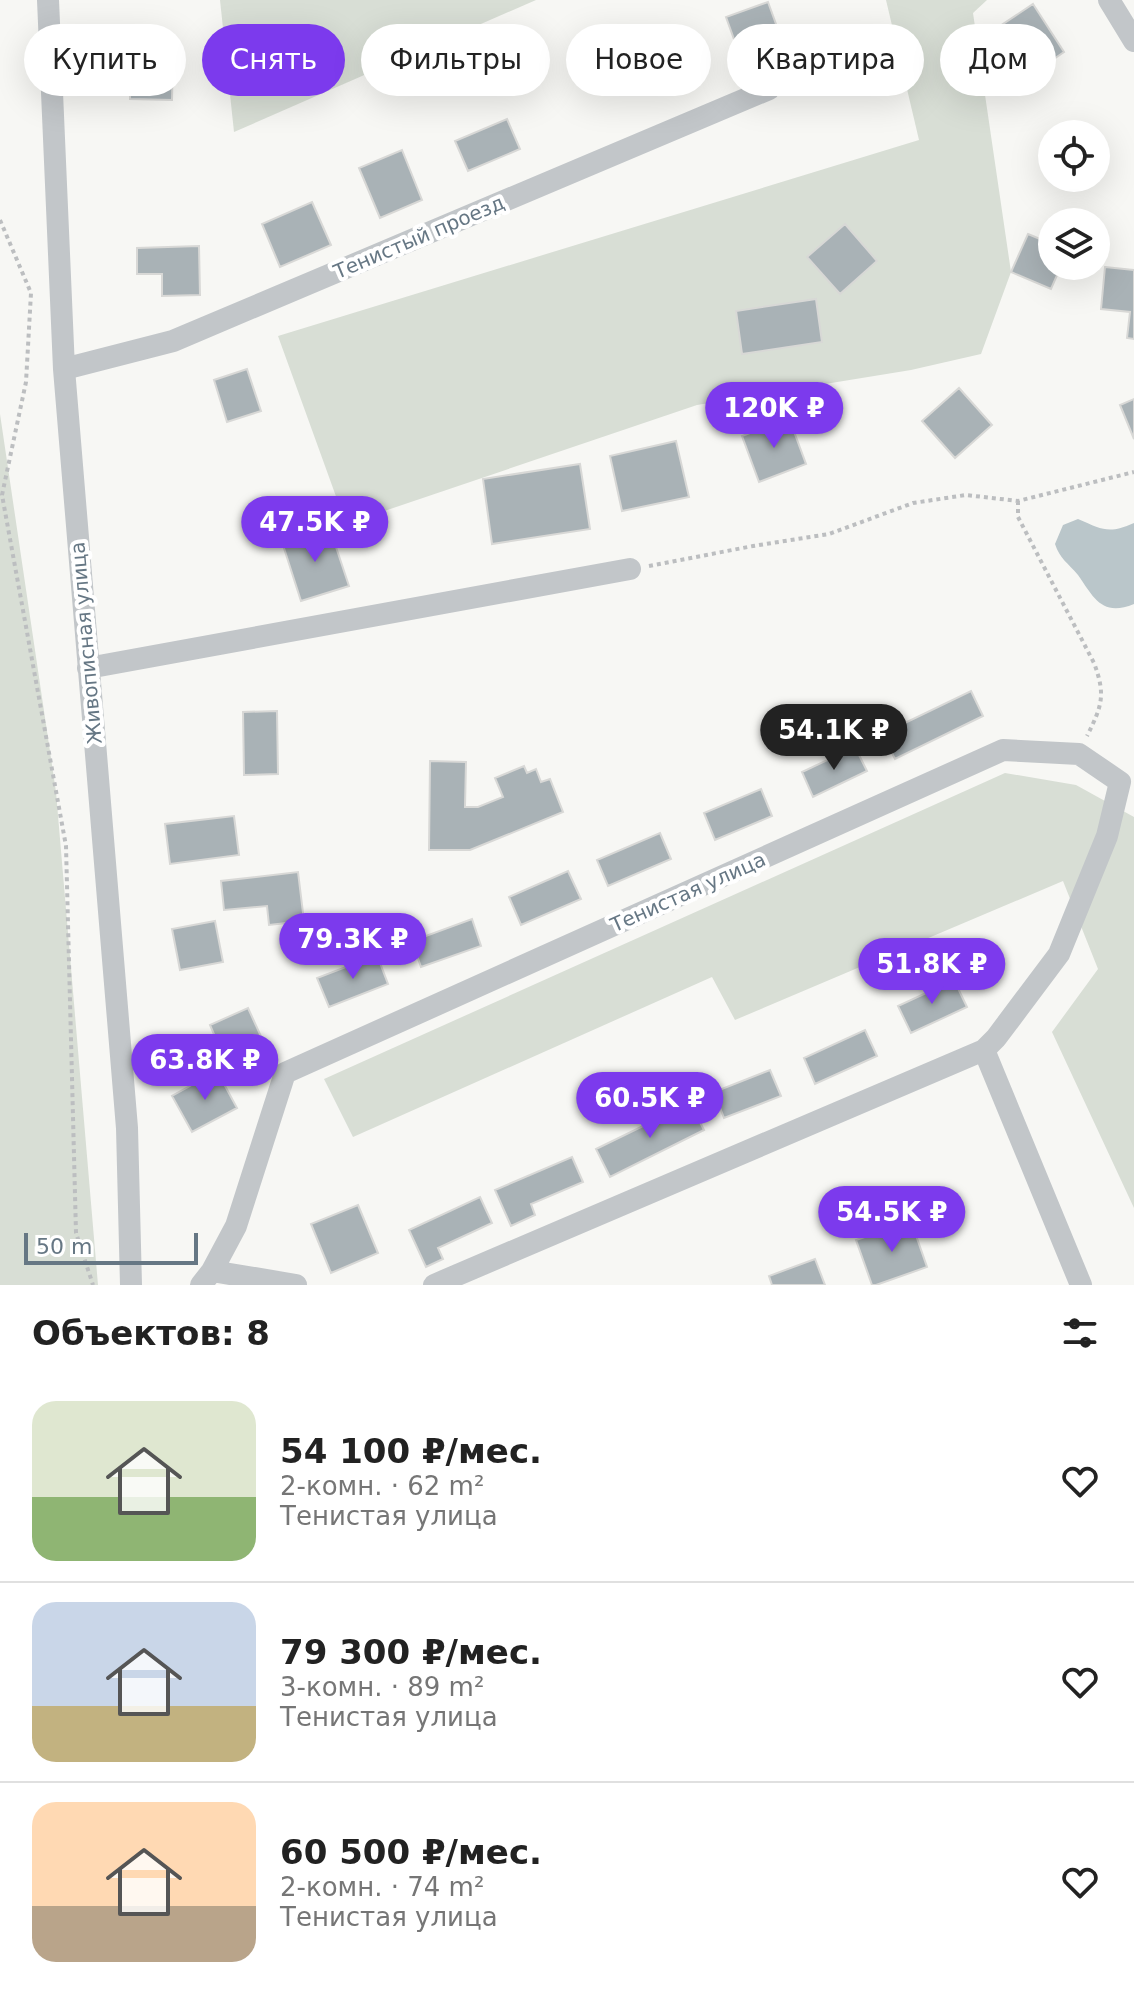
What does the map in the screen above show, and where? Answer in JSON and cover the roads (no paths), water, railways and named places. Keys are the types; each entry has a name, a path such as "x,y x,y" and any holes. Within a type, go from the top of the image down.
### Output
{"street":[{"name":"Живописная улица","path":"48,0 64,369 127,1128 131,1285"},
{"path":"1109,0 1134,41"},
{"name":"Тенистый проезд","path":"64,369 173,341 752,96"},
{"path":"88,668 630,569"},
{"name":"Тенистая улица","path":"296,1285 206,1278 236,1226 285,1073 1003,750 1079,754 1120,782 1107,836 1059,954 984,1050"},
{"path":"434,1285 984,1050 1081,1285"}]}
